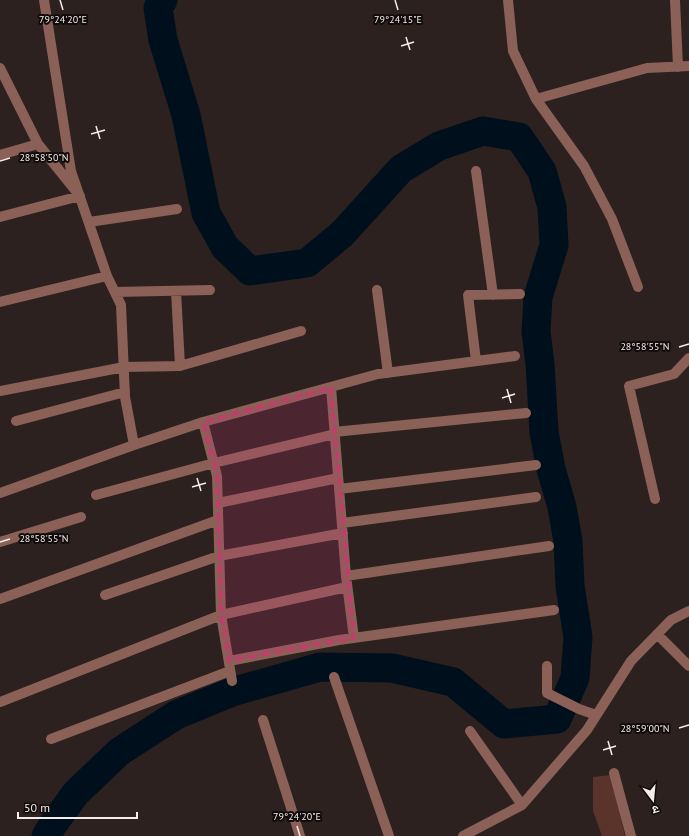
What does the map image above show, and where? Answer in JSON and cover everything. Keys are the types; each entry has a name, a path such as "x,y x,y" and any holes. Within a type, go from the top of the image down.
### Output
{"street":[{"path":"44,0 71,172 107,276 120,305 125,392 134,445"},
{"path":"508,0 513,51 536,98 584,166 612,219 638,287"},
{"path":"675,0 678,67"},
{"path":"536,98 647,68 689,66"},
{"path":"0,68 38,144 80,196"},
{"path":"0,155 38,144"},
{"path":"476,171 493,295"},
{"path":"0,216 80,196"},
{"path":"88,222 177,209"},
{"path":"0,302 107,276"},
{"path":"114,292 210,290"},
{"path":"377,290 388,372"},
{"path":"176,291 180,366"},
{"path":"476,361 468,295 520,294"},
{"path":"0,391 124,367 180,366 301,331"},
{"path":"0,493 203,422 330,387 388,372 515,356"},
{"path":"655,499 629,386 674,374 689,358"},
{"path":"330,387 347,582 354,638"},
{"path":"16,421 125,392"},
{"path":"96,495 214,463 334,433 526,413"},
{"path":"203,422 217,476 221,615 232,681"},
{"path":"339,489 536,465"},
{"path":"218,503 338,478"},
{"path":"105,595 219,556 342,528 536,497"},
{"path":"0,542 81,517"},
{"path":"0,600 218,520"},
{"path":"0,702 221,615 347,582 549,546"},
{"path":"51,739 229,666 354,638 554,610"},
{"path":"464,836 522,805 587,730 631,661 671,620 689,611"},
{"path":"657,634 689,666"},
{"path":"548,666 547,693 596,716"},
{"path":"334,677 389,836"},
{"path":"263,720 300,836"},
{"path":"470,732 522,805"},
{"path":"614,773 631,836"}],"highlighted area":[{"path":"331,387 354,638 229,661 221,615 217,476 203,422"}],"shaded area":[{"path":"611,775 625,836 602,836 593,811 593,777"}],"waterway":[{"path":"46,836 76,793 119,752 176,715 232,692 320,667 392,668 453,682 504,724 557,719 575,678 578,637 570,586 568,541 562,507 551,469 544,432 540,364 536,332 538,297 554,245 552,207 542,171 519,137 483,131 439,146 401,169 342,234 307,263 250,271 225,247 206,213 186,115 163,40 158,8 163,0"}]}
